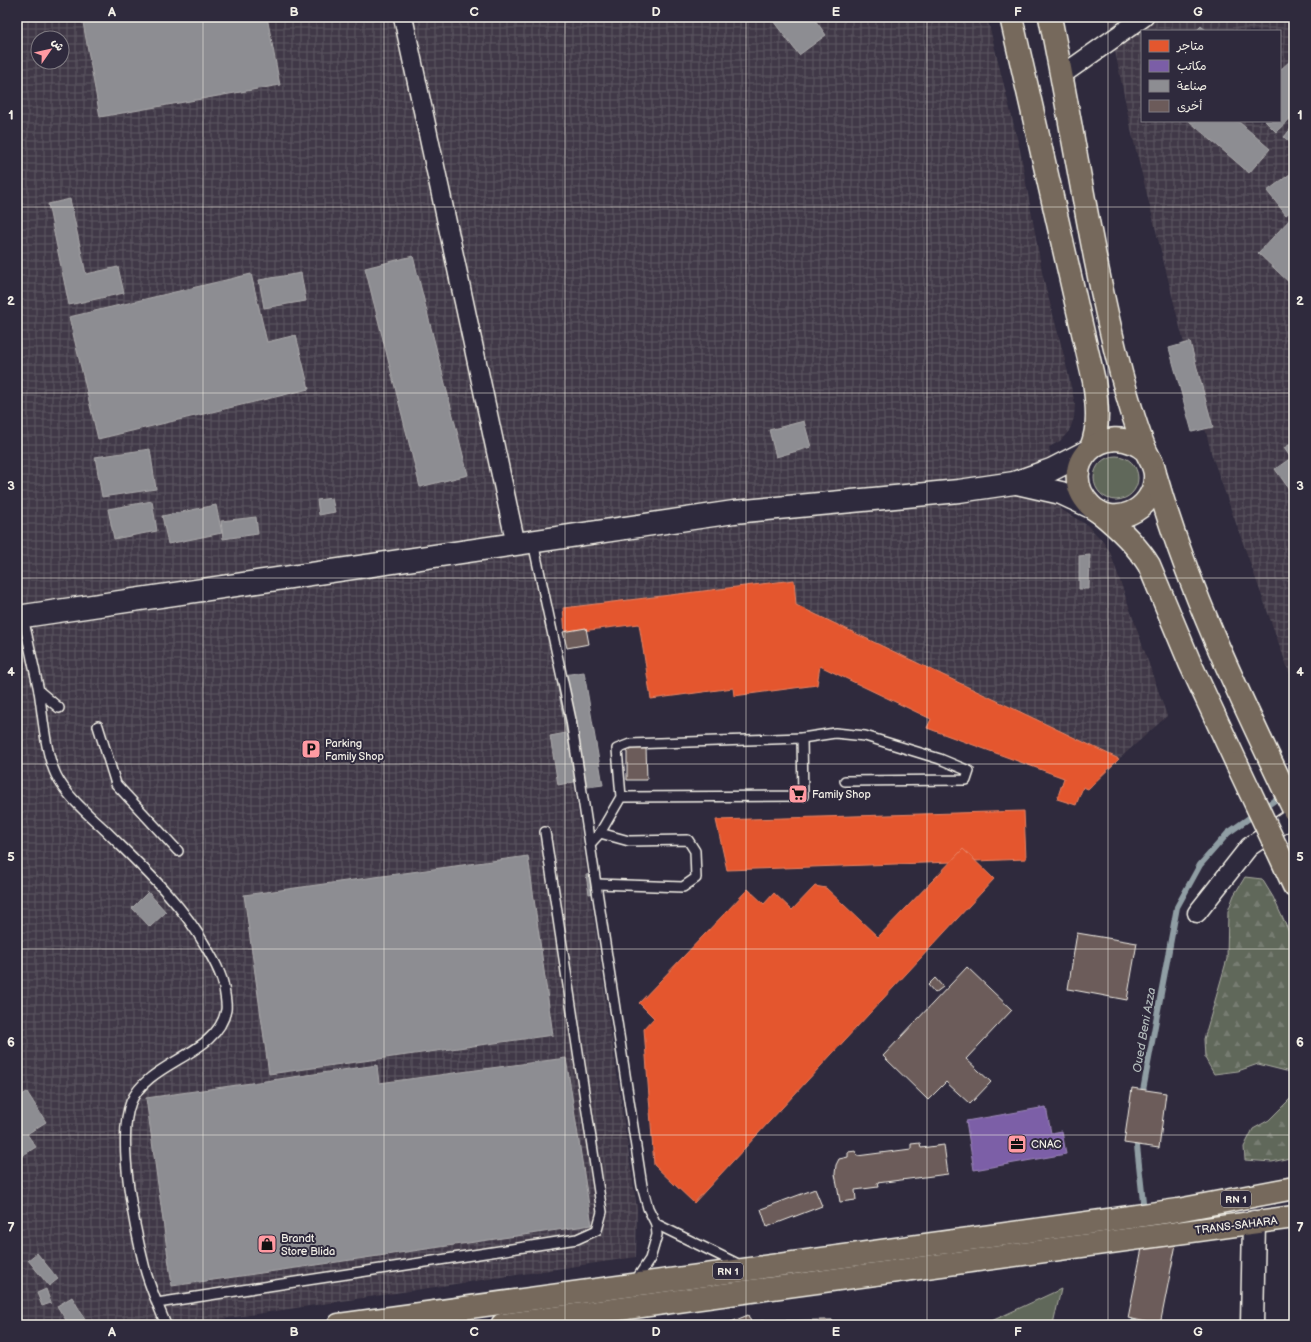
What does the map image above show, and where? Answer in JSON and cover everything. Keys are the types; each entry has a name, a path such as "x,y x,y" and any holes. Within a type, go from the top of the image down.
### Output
{"highway":[{"path":"1011,17 1094,381 1097,424 1096,436 1078,471 1080,490 1095,509 1126,534 1142,553 1149,565 1190,663 1294,886"},
{"path":"1050,17 1062,75 1079,176 1121,372 1191,583 1219,649 1294,810"},
{"path":"1089,450 1104,440 1119,438 1133,442 1146,451"},
{"path":"1095,509 1119,516 1137,510 1151,496 1156,477"},
{"name":"RN 1","path":"339,1325 1178,1210 1294,1188"},
{"name":"TRANS-SAHARA","path":"502,1325 1115,1243 1178,1232 1289,1219"}],"street":[{"path":"403,17 525,543"},
{"path":"1062,75 1144,17"},
{"path":"20,617 734,512 959,491 1014,483 1051,470 1089,450"},
{"path":"1014,483 1046,488 1095,509"},
{"path":"1197,913 1248,847 1294,816"},
{"path":"1252,1325 1254,1222"}],"lane":[{"path":"525,543 571,720 642,1186 648,1208 656,1224 658,1235 650,1259 633,1284"},
{"path":"20,617 39,690 50,756 56,774 65,788 90,816 179,906 197,931 212,957 224,985 226,1010 218,1030 198,1046 147,1081 136,1092 131,1103 127,1119 125,1155 136,1229 146,1270 166,1325"},
{"path":"39,690 59,708"},
{"path":"98,726 116,784 178,851"},
{"path":"590,844 600,833 620,797 617,749 630,744 802,738 835,733 865,736 969,771 966,780 844,781"},
{"path":"620,797 802,796 802,738"},
{"path":"157,1303 577,1239 597,1230 602,1212 545,832"},
{"path":"597,884 683,887 696,878 695,851 688,840 629,841 600,833"},
{"path":"656,1224 747,1268"}],"shaded area":[{"path":"17,17 987,17 1020,150 1043,277 1075,404 1074,418 1069,431 1060,441 1049,447 1060,509 1087,525 1101,539 1110,552 1167,716 1119,759 796,605 794,580 548,610 637,1209 636,1257 182,1325 17,1325"},
{"path":"1108,17 1294,17 1294,686 1212,456 1132,134"}],"green space":[{"path":"1116,456 1128,460 1134,466 1138,478 1134,490 1128,496 1116,500 1104,496 1098,490 1094,478 1098,466 1104,460"},
{"path":"1245,877 1262,879 1273,897 1294,943 1294,1073 1258,1064 1238,1071 1214,1074 1205,1058 1204,1039 1227,959 1228,911 1234,895"},
{"path":"1294,1095 1294,1157 1272,1162 1245,1160 1244,1147 1253,1129 1269,1120"},
{"path":"1061,1289 1053,1325 983,1325"}],"building: متاجر":[{"path":"794,580 796,605 1119,759 1088,789 1083,787 1076,805 1057,799 1064,778 927,728 931,719 820,666 817,685 734,696 733,688 651,699 639,624 565,633 563,608"},
{"path":"1024,811 1026,859 976,861 963,849 952,862 727,870 716,820"},
{"path":"963,849 994,879 694,1203 654,1165 644,1029 654,1018 639,1003 748,889 764,904 774,893 792,910 815,886 826,888 878,937"}],"building: مكاتب":[{"name":"CNAC","path":"1046,1107 1051,1133 1062,1131 1066,1154 974,1170 966,1121"}],"building: صناعة":[{"path":"82,17 267,17 280,85 100,117"},
{"path":"770,17 813,17 826,35 799,55"},
{"path":"1201,26 1206,30 1197,30"},
{"path":"1291,60 1294,63 1294,115 1276,132 1266,122 1281,122 1281,69"},
{"path":"1190,122 1239,122 1270,149 1249,173"},
{"path":"1294,125 1294,146 1284,137"},
{"path":"1294,171 1294,209 1286,215 1267,191"},
{"path":"70,199 86,274 118,267 124,293 69,305 48,204"},
{"path":"1294,215 1294,287 1258,253"},
{"path":"413,256 468,475 420,487 365,268"},
{"path":"301,273 306,301 264,308 259,280"},
{"path":"251,274 267,342 296,335 309,389 98,439 69,317"},
{"path":"1190,342 1213,427 1192,432 1169,348"},
{"path":"804,421 811,447 776,457 769,430"},
{"path":"1294,442 1294,496 1275,469 1291,458 1284,448"},
{"path":"150,449 156,489 102,497 95,457"},
{"path":"332,498 335,512 319,515 317,500"},
{"path":"152,501 157,531 114,539 108,509"},
{"path":"216,505 222,533 168,544 162,516"},
{"path":"256,517 258,534 223,539 221,521"},
{"path":"1090,555 1089,589 1079,589 1079,556"},
{"path":"584,672 603,785 580,788 579,781 558,785 550,736 566,733 556,676"},
{"path":"528,856 553,1035 269,1074 244,895"},
{"path":"598,873 601,892 589,894 586,875"},
{"path":"148,892 166,912 150,927 132,908"},
{"path":"566,1058 592,1225 172,1286 146,1098 377,1065 379,1083"},
{"path":"27,1092 46,1122 27,1134 36,1147 17,1159 17,1122 19,1120 17,1117 17,1098"},
{"path":"17,1181 21,1186 17,1189"},
{"path":"37,1253 58,1279 49,1286 28,1260"},
{"path":"46,1289 51,1303 42,1306 37,1293"},
{"path":"72,1297 85,1319 74,1325 69,1325 57,1306"}],"building: أخرى":[{"path":"586,628 589,644 567,648 563,632"},
{"path":"646,747 647,780 627,780 627,748"},
{"path":"1077,933 1137,943 1127,1000 1068,989"},
{"path":"967,967 1012,1010 966,1059 991,1082 970,1104 946,1082 928,1100 883,1056"},
{"path":"935,978 943,987 935,993 928,985"},
{"path":"1132,1088 1166,1093 1159,1148 1124,1143"},
{"path":"920,1143 921,1148 944,1145 948,1174 877,1183 878,1187 855,1190 856,1200 840,1202 835,1174 836,1165 839,1159 848,1157 848,1152 856,1151 857,1156 911,1149 911,1144"},
{"path":"815,1189 822,1206 767,1227 761,1209"},
{"path":"1144,1238 1176,1244 1160,1325 1128,1318"},
{"path":"748,1315 752,1324 761,1321 832,1320 834,1325 724,1325"},
{"path":"703,1322 707,1325 695,1325"}],"waterway":[{"name":"Oued Beni Azza","path":"1142,1096 1177,907 1200,865 1228,833 1282,795"},
{"name":"Oued Beni Azza","path":"1136,1137 1144,1211"},
{"name":"Oued Beni Azza","path":"1133,1325 1136,1313"}],"place":[{"name":"Parking Family Shop","path":"311,749"},
{"name":"Family Shop","path":"798,794"},
{"name":"CNAC","path":"1017,1144"},
{"name":"Brandt Store Blida","path":"267,1244"}]}
